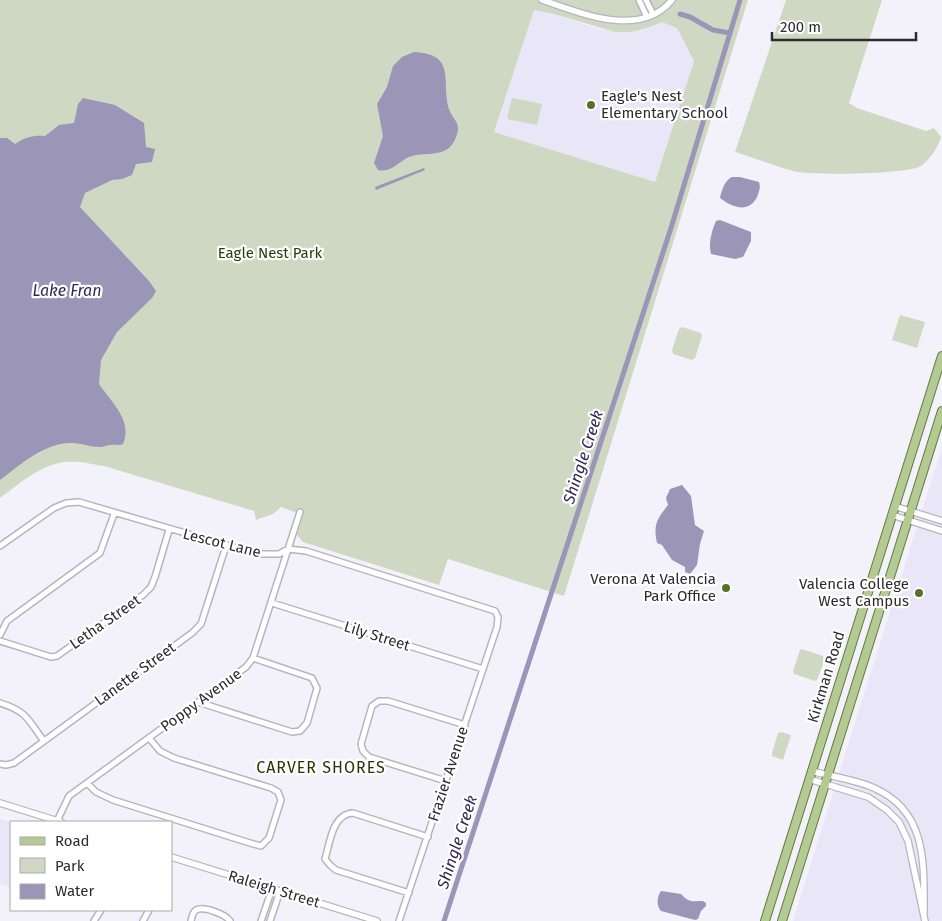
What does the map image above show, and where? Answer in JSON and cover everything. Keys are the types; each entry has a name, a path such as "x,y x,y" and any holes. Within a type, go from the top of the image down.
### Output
{"main road":[{"name":"Kirkman Road","path":"765,921 942,356"},
{"name":"Kirkman Road","path":"782,921 942,412"}],"street":[{"path":"542,0 621,22 647,17 666,7 672,0"},
{"path":"639,0 647,17"},
{"path":"646,0 653,14"},
{"name":"Lescot Lane","path":"0,546 54,508 66,503 79,502 114,514 257,554 279,554 288,549 306,551 489,608 495,611 498,617 497,627"},
{"path":"894,506 942,520"},
{"name":"Poppy Avenue","path":"59,821 69,796 246,667 253,658 300,512"},
{"path":"0,635 7,621 100,553 114,514"},
{"path":"892,515 942,531"},
{"name":"Letha Street","path":"0,641 50,657 57,656 143,595 151,587 169,530"},
{"name":"Lanette Street","path":"0,764 14,763 192,633 201,624 226,546"},
{"name":"Lily Street","path":"272,603 483,669"},
{"name":"Frazier Avenue","path":"399,921 497,627"},
{"path":"198,702 292,732 300,731 307,723 317,688 312,678 253,658"},
{"path":"446,781 369,757 363,751 361,744 372,706 380,701 388,701 465,725"},
{"path":"0,703 18,709 24,714 43,740"},
{"path":"87,783 96,792 112,800 250,843 261,846 270,838 281,800 278,792 174,758 160,751 149,738"},
{"path":"811,771 874,788 890,797 903,809 915,826 922,847 925,921"},
{"path":"809,779 868,797 887,810 899,822 908,841 924,912"},
{"path":"0,803 56,821"},
{"path":"409,893 336,870 330,866 325,858 337,820 347,813 353,813 428,837"},
{"name":"Raleigh Street","path":"172,857 377,921"},
{"path":"261,921 272,888"},
{"path":"270,921 280,891"},
{"path":"191,921 194,912 203,909 222,914 230,921"}],"shaded area":[{"name":"Eagle's Nest Elementary School","path":"534,9 599,29 631,32 662,22 677,27 694,61 655,182 494,132"},
{"name":"Valencia College West Campus","path":"942,448 942,921 793,921 850,738"},
{"path":"0,819 10,822 10,887 0,884"}],"green space":[{"name":"Eagle Nest Park","path":"0,0 748,0 564,596 448,559 439,585 303,542 297,535 303,515 281,507 273,514 256,520 254,511 89,463 70,462 47,467 30,476 0,498","holes":["534,10 615,32 631,32 662,22 677,28 694,61 655,182 494,132"]},
{"path":"786,0 882,0 849,103 857,108 926,131 934,128 941,137 933,154 923,165 909,169 877,173 803,173 735,152"},
{"path":"512,98 542,104 537,125 507,119"},
{"path":"900,315 925,322 917,348 892,340"},
{"path":"682,327 701,333 702,336 695,358 692,360 673,354 672,350 679,329"},
{"path":"802,649 823,656 824,661 815,681 794,674 793,671"},
{"path":"778,733 791,735 783,760 772,756"}],"water":[{"path":"414,52 428,54 442,64 445,71 449,109 457,125 458,132 453,143 446,150 409,157 391,169 378,170 374,163 383,136 377,104 387,87 393,66 402,57"},
{"name":"Lake Fran","path":"83,98 115,105 144,123 146,147 155,149 152,162 136,164 132,175 112,180 85,193 80,207 149,281 156,291 152,298 117,332 101,360 99,384 123,419 125,435 123,444 120,445 100,447 72,443 52,446 24,461 0,480 0,138 7,138 15,144 30,137 45,136 59,125 74,123 78,104"},
{"path":"424,168 425,170 376,190 375,187"},
{"path":"732,177 759,182 760,188 757,197 749,206 734,206 720,198 725,183"},
{"path":"720,220 751,232 751,241 743,257 735,259 711,254 710,242 712,233 716,221"},
{"path":"682,485 691,496 695,525 704,531 697,565 690,574 685,572 685,567 672,560 662,545 657,543 655,531 661,514 668,505 666,498 670,489"},
{"path":"661,891 681,894 691,901 703,901 706,903 706,906 701,911 698,919 695,920 661,911 658,901"}],"waterway":[{"name":"Shingle Creek","path":"444,921 671,228 740,0"},
{"path":"680,14 690,17 713,30 730,33"}],"place":[{"name":"Eagle's Nest Elementary School","path":"591,105"},
{"name":"Verona At Valencia Park Office","path":"726,588"},
{"name":"Valencia College West Campus","path":"919,593"}],"district":[{"name":"CARVER SHORES","path":"321,767"}]}
